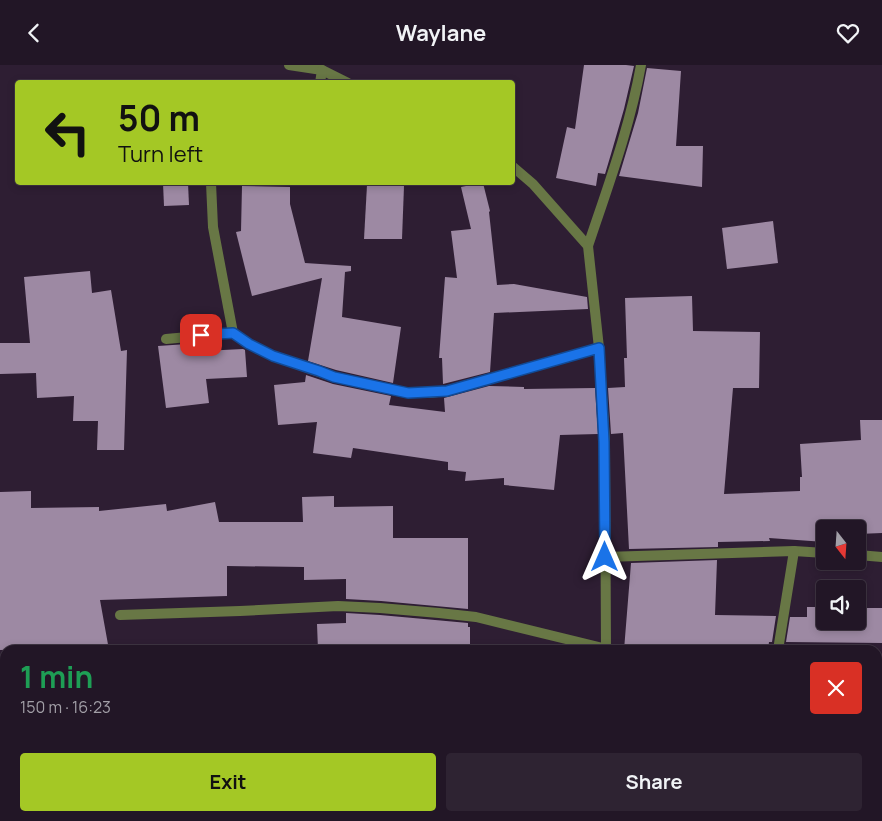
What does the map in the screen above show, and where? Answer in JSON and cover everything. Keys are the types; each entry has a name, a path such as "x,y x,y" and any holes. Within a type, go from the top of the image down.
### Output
{"street":[{"path":"289,65 322,70 342,80"},
{"path":"606,645 604,442 599,348 588,246 622,142 641,65"},
{"path":"320,80 322,70"},
{"path":"515,169 533,184 588,246"},
{"path":"211,185 213,227 233,333"},
{"path":"166,339 233,333 249,344 273,356 325,374 408,393 447,391 599,348"},
{"path":"605,557 794,551 816,552"},
{"path":"779,645 794,551"},
{"path":"866,556 882,557"},
{"path":"120,615 338,606 380,608 476,617 586,645"}],"building":[{"path":"584,65 634,66 605,174 598,173 596,186 556,178 567,127 575,129"},
{"path":"647,68 681,71 676,146 703,146 702,187 619,176 638,113"},
{"path":"163,185 188,185 189,205 164,206"},
{"path":"367,185 404,186 402,239 364,239"},
{"path":"484,185 490,211 497,285 514,284 587,297 588,309 494,313 490,372 443,384 442,358 439,358 445,277 457,278 451,231 471,229 461,187"},
{"path":"242,186 290,187 290,204 305,263 351,266 351,271 345,272 342,317 401,327 393,383 336,370 308,361 322,278 252,296 236,232 241,231"},
{"path":"773,221 778,263 727,269 722,228"},
{"path":"90,271 92,293 111,290 121,351 127,350 124,450 97,450 98,421 73,421 74,396 37,398 36,373 0,374 0,343 30,343 24,277"},
{"path":"692,296 693,331 760,332 759,388 733,388 724,494 800,491 800,477 802,477 800,444 861,440 860,420 882,420 882,533 866,534 866,520 816,520 816,541 769,538 770,541 718,542 718,547 629,549 623,433 611,434 608,388 625,387 624,358 627,358 625,298"},
{"path":"202,343 203,351 245,350 247,377 206,379 209,403 166,408 158,346"},
{"path":"306,375 333,384 391,396 389,405 445,412 444,398 489,386 524,387 524,389 595,388 598,434 560,435 554,490 504,485 504,478 465,481 466,472 448,470 448,462 353,448 351,458 313,453 317,422 278,425 274,385 305,382"},
{"path":"31,491 31,508 99,507 99,511 166,504 167,511 215,502 219,522 303,522 302,497 334,496 334,507 393,506 393,538 468,538 468,609 346,599 346,579 304,580 304,567 227,566 227,596 100,600 108,645 0,645 0,492"},
{"path":"717,560 715,615 776,616 772,642 769,642 769,645 624,645 631,563"},
{"path":"807,607 816,607 816,630 866,630 866,608 882,608 882,643 786,642 790,617 807,617"},
{"path":"346,613 468,623 468,627 470,627 470,645 318,645 317,624 346,623"}],"route":[{"path":"201,335 233,333 249,344 273,356 334,377 408,393 447,391 599,348 604,442 605,557"}]}
